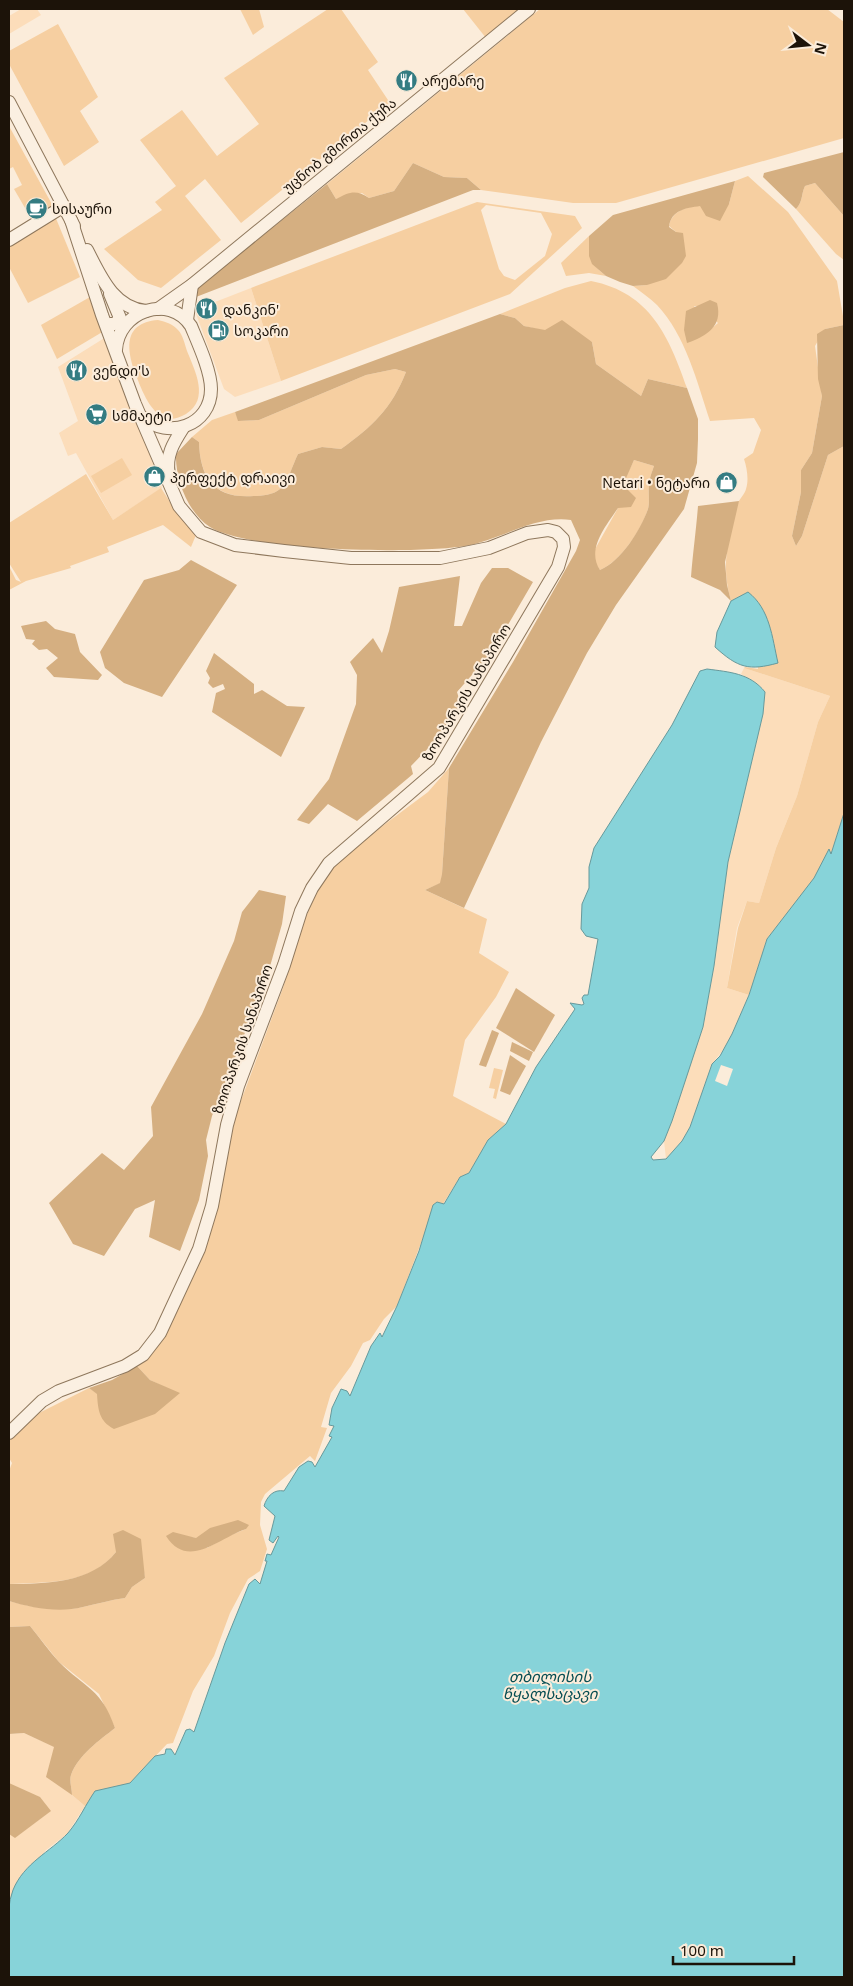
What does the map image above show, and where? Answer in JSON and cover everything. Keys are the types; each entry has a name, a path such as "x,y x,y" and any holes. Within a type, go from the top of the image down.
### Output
{"main road":[{"name":"უცნობ გმირთა ქუჩა","path":"152,310 192,285 529,9"},
{"path":"9,102 106,286 120,318 112,325 102,315"},
{"path":"9,240 64,206"},
{"path":"71,220 116,353 140,414 172,486"},
{"path":"187,320 192,285"},
{"path":"106,286 117,299 131,306 179,315 187,320 204,360 211,389 208,407 204,414 184,428 173,443 168,457 168,470 172,486"},
{"path":"116,353 119,335 124,324 131,317 152,310"},
{"path":"140,414 155,426 165,429 184,428"},
{"name":"ზოოპარკის სანაპირო","path":"9,1433 42,1401 59,1391 126,1366 143,1355 160,1333 199,1249 212,1206 227,1125 238,1086 284,965 301,912 312,888 329,863 440,768 558,568 564,547 563,539 556,532 548,530 527,533 489,548 440,558 351,558 236,544 200,532 179,506 172,486"}],"shaded area":[{"path":"21,9 37,9 41,15 9,34 9,16"},
{"path":"240,9 259,9 264,27 253,35"},
{"path":"328,9 341,9 378,62 368,70 390,103 241,223 205,179 185,196 221,240 161,288 138,280 104,249 162,210 155,202 176,186 140,140 182,110 217,156 259,124 224,78"},
{"path":"463,9 525,9 486,38"},
{"path":"540,9 827,9 844,22 844,138 616,203 573,203 481,190 467,178 444,177 413,163 394,191 369,198 362,193 336,199 327,184"},
{"path":"58,24 98,97 80,111 99,142 64,166 9,64 9,51"},
{"path":"9,126 54,208 32,220 14,189 22,185 13,167 9,169"},
{"path":"844,152 844,216 815,183 805,186 800,204 796,209 763,177 764,173"},
{"path":"413,163 444,177 467,178 481,190 473,190 196,297 197,288 327,184 336,199 352,192 360,193 369,198 394,191"},
{"path":"748,176 788,212 837,281 844,322 844,325 825,329 815,346 822,396 812,453 801,470 801,492 792,536 796,546 802,536 828,455 844,446 844,813 830,857 829,850 815,878 767,939 749,995 727,988 738,928 747,901 759,903 776,848 797,796 818,722 830,696 744,668 758,669 748,592 731,601 726,575 726,563 729,540 738,503 745,493 747,485 744,459 753,453 761,430 754,418 710,421 690,360 676,331 657,305 633,286 647,285 676,232 669,226 672,218 684,209 693,206 729,204 735,181","holes":["694,306 700,306 718,323 711,329"]},
{"path":"735,181 729,204 720,221 706,216 700,206 676,213 670,221 669,227 676,232 683,233 686,256 682,263 666,279 647,285 633,286 606,276 592,264 589,256 589,236 613,215"},
{"path":"815,183 844,216 844,260 836,254 796,209 800,204 805,186"},
{"path":"477,202 575,216 582,228 510,294 281,381 251,288","holes":["486,205 541,213 552,234 545,256 515,280 504,276 499,269 481,210"]},
{"path":"55,216 80,277 28,303 9,267 9,245"},
{"path":"589,236 591,259 596,267 606,276 589,273 566,276 561,263"},
{"path":"591,281 612,287 629,296 655,320 673,351 687,388 648,379 641,396 596,364 592,342 524,326 515,318 500,314 565,288"},
{"path":"251,288 281,381 235,397 224,389 196,314 197,309"},
{"path":"90,297 104,331 57,359 41,325"},
{"path":"710,300 717,303 718,318 715,324 707,333 687,343 684,330 686,311"},
{"path":"500,314 515,318 524,326 545,330 562,320 592,342 596,364 641,396 648,379 687,388 698,419 698,439 697,463 684,509 616,605 587,653 541,742 464,908 425,890 440,883 442,874 449,768 513,662 576,551 580,540 571,520 557,519 544,521 478,543 441,549 334,549 260,542 231,535 210,527 202,521 184,495 176,464 176,454 192,437 199,442 200,455 207,476 212,484 220,490 240,496 271,494 283,486 298,454 322,447 341,449 362,433 380,416 394,396 406,372 395,369 366,375 259,420 238,421 235,412","holes":["634,460 654,466 649,483 648,509 640,527 622,553 608,566 600,570 595,554 599,538 618,508 631,507 636,498 623,485"]},
{"path":"158,320 167,322 180,332 197,376 199,393 197,401 186,414 176,418 160,415 149,403 140,386 129,349 132,333 138,327 146,322"},
{"path":"844,325 844,446 828,455 802,536 796,546 792,536 801,492 801,470 812,453 822,396 818,379 817,334 825,329"},
{"path":"106,337 162,488 113,520 76,453 68,456 59,433 78,421 58,367"},
{"path":"395,369 406,372 394,396 380,416 341,449 322,447 298,454 283,486 277,491 260,496 230,494 220,490 207,476 200,455 199,442 192,437 212,420 235,412 239,421 259,420 366,375"},
{"path":"122,458 132,475 101,493 91,476"},
{"path":"634,460 654,466 649,483 648,509 635,535 623,552 608,566 600,570 595,563 594,551 618,508 622,485"},
{"path":"86,474 113,520 161,488 177,513 196,535 191,547 163,525 107,547 109,552 70,566 71,568 26,581 9,590 9,566 16,580 21,582 9,563 9,523"},
{"path":"739,501 725,562 727,585 731,601 720,590 691,577 698,506"},
{"path":"191,560 237,585 162,697 124,683 105,668 100,652 144,580 179,570"},
{"path":"492,568 508,568 533,582 492,652 457,692 461,705 439,737 411,766 413,774 357,821 328,804 309,824 297,820 329,779 356,704 357,675 350,662 373,638 382,653 399,587 460,576 454,626 462,626 481,583"},
{"path":"46,621 55,629 75,634 80,652 102,675 98,680 54,677 46,668 58,658 47,649 39,650 32,644 35,640 26,639 21,626"},
{"path":"214,653 254,684 254,694 262,690 287,706 305,707 281,757 212,712 216,693 225,689 223,684 213,688 208,683 210,678 206,671"},
{"path":"744,668 830,696 818,722 797,796 776,848 759,903 747,901 737,928 727,988 749,995 727,1045 712,1064 690,1127 682,1141 666,1159 664,1141 703,1027 714,966 728,862 763,714 765,692 759,685 741,674"},
{"path":"449,768 441,883 425,890 487,919 479,953 509,972 496,997 465,1040 453,1096 506,1124 488,1140 469,1173 460,1177 443,1204 433,1205 426,1230 397,1306 384,1319 370,1340 363,1343 351,1366 331,1393 321,1427 327,1428 315,1461 310,1456 265,1494 261,1502 260,1525 267,1549 260,1571 248,1579 230,1613 214,1656 193,1691 173,1743 167,1744 130,1783 76,1825 85,1806 72,1795 71,1775 84,1755 115,1728 99,1694 59,1662 30,1626 9,1627 9,1601 46,1608 65,1609 83,1607 125,1598 132,1587 145,1578 143,1567 116,1552 106,1563 94,1571 81,1576 53,1582 9,1584 9,1471 12,1463 9,1458 9,1441 39,1413 89,1388 98,1394 179,1394 150,1380 137,1366 169,1328 204,1251 218,1201 236,1114 283,988 303,923 319,888 338,861 428,792","holes":["246,1529 226,1537 207,1548 188,1537 196,1538"]},
{"path":"259,890 286,896 282,924 267,977 212,1116 206,1140 208,1156 199,1200 180,1251 149,1237 155,1200 135,1209 104,1256 73,1244 49,1203 102,1153 124,1170 153,1136 151,1107 202,1014 234,941 242,912"},
{"path":"516,988 555,1015 534,1052 496,1028"},
{"path":"492,1030 499,1033 486,1067 479,1065"},
{"path":"512,1042 533,1052 529,1061 510,1051"},
{"path":"510,1055 526,1066 510,1095 500,1091"},
{"path":"494,1068 503,1070 496,1099 493,1098 495,1089 489,1088"},
{"path":"137,1366 150,1380 180,1393 155,1414 114,1429 102,1419 97,1394 89,1388 112,1380"},
{"path":"238,1520 249,1525 246,1529 203,1549 184,1551 175,1546 166,1536 173,1532 196,1538 210,1528"},
{"path":"123,1530 141,1539 145,1578 132,1587 125,1598 65,1610 36,1608 9,1601 9,1584 67,1580 94,1570 116,1552 113,1534"},
{"path":"30,1626 59,1662 98,1697 110,1715 115,1728 90,1748 74,1768 70,1777 72,1795 46,1777 54,1747 24,1733 9,1734 9,1627"},
{"path":"24,1733 55,1747 72,1795 85,1806 67,1834 46,1850 13,1890 9,1907 9,1734"},
{"path":"9,1783 40,1797 51,1811 15,1838 9,1834"}],"water":[{"path":"748,592 766,615 778,663 759,667 744,666 730,659 715,647 717,632 731,601"},
{"name":"თბილისის წყალსაცავი","path":"707,669 739,674 753,681 765,692 763,714 728,862 714,966 703,1027 672,1121 664,1141 651,1157 653,1160 666,1159 682,1141 690,1127 712,1064 720,1056 732,1034 749,995 767,939 814,878 829,849 831,854 844,813 844,1977 9,1977 8,1933 10,1899 18,1881 30,1865 68,1833 95,1791 130,1783 155,1756 165,1754 166,1749 171,1749 175,1755 186,1730 190,1729 194,1732 225,1643 249,1584 255,1579 260,1584 267,1561 265,1561 267,1554 271,1555 279,1537 273,1543 269,1540 275,1516 264,1506 267,1499 274,1492 284,1491 299,1467 308,1461 312,1462 315,1467 332,1437 329,1436 334,1426 329,1425 332,1408 341,1389 347,1391 350,1396 371,1346 380,1333 382,1337 397,1306 419,1251 433,1205 437,1202 444,1204 460,1177 469,1173 488,1140 506,1124 536,1067 575,1009 570,1003 584,1004 582,998 584,995 588,995 598,939 586,936 581,929 582,904 589,888 589,867 594,848 672,725 700,671"}],"pier":[{"path":"721,1065 733,1069 727,1086 715,1081"}],"place":[{"name":"არემარე","path":"406,80"},
{"name":"სისაური","path":"36,208"},
{"name":"დანკინ'","path":"207,309"},
{"name":"სოკარი","path":"218,330"},
{"name":"ვენდი'ს","path":"77,370"},
{"name":"სმმაეტი","path":"96,415"},
{"name":"პერფექტ დრაივი","path":"154,477"},
{"name":"Netari • ნეტარი","path":"726,482"}]}
